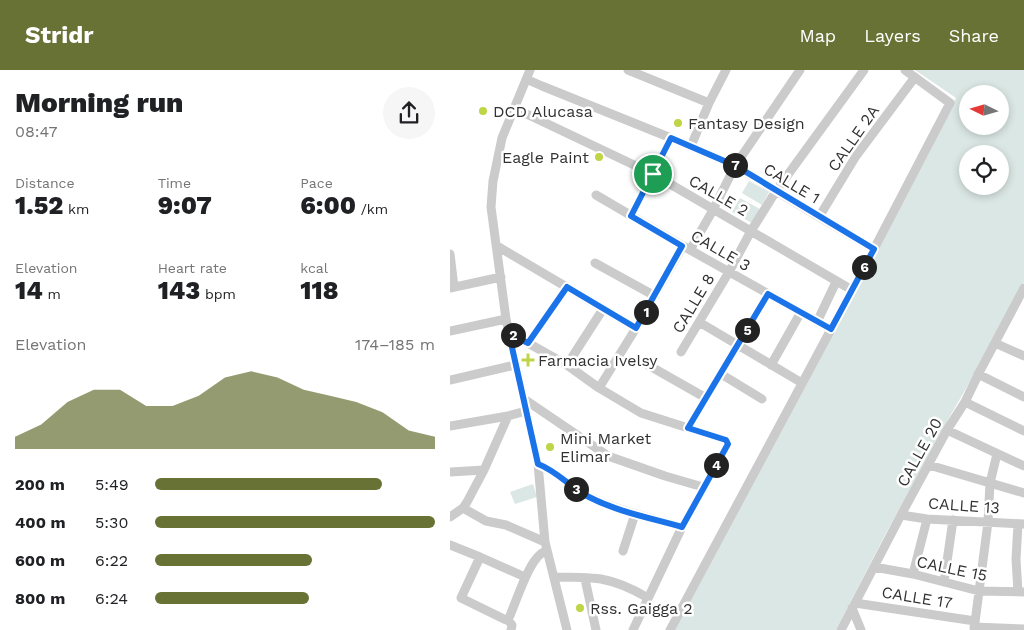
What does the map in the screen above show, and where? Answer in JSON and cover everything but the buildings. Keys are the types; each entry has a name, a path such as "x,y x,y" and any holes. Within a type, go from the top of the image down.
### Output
{"street":[{"path":"628,70 709,103"},
{"path":"690,146 726,70"},
{"path":"599,388 655,296 713,210 736,166 800,70"},
{"name":"CALLE 8","path":"681,352 776,191 864,70"},
{"path":"670,630 950,104 905,70"},
{"path":"528,74 502,138 493,181 491,207 506,318 538,464 546,546 567,630"},
{"name":"CALLE 1","path":"528,74 542,86 736,166 874,249"},
{"name":"CALLE 2A","path":"819,217 856,156 915,78"},
{"name":"CALLE 2","path":"514,108 653,174 852,290"},
{"path":"631,216 671,138"},
{"name":"CALLE 3","path":"596,195 831,329"},
{"path":"497,246 636,328"},
{"path":"450,254 452,288 501,277"},
{"path":"595,263 655,296"},
{"path":"817,322 836,282"},
{"path":"528,343 567,287"},
{"name":"CALLE 20","path":"841,630 947,430 965,402 995,343 1019,307 1024,288"},
{"path":"688,428 768,294"},
{"path":"567,365 603,309"},
{"path":"771,364 801,312"},
{"path":"450,330 506,318"},
{"path":"699,322 802,383"},
{"path":"509,334 567,365 599,388 641,413 726,440 728,444 682,527 634,630"},
{"path":"995,343 1024,356"},
{"path":"450,380 515,365"},
{"path":"648,366 706,398"},
{"path":"721,374 762,399"},
{"path":"978,374 1024,397"},
{"path":"524,399 608,456 664,476 704,487"},
{"path":"965,402 1024,431"},
{"path":"450,426 526,411"},
{"path":"450,518 463,508 484,470 508,416"},
{"path":"947,430 1024,466"},
{"path":"974,626 988,522 990,483 997,454"},
{"path":"538,464 553,471 564,481 601,502 682,527"},
{"path":"929,465 1024,493"},
{"path":"450,472 484,470"},
{"path":"463,508 486,521 506,525 546,546"},
{"path":"624,551 635,514"},
{"name":"CALLE 13","path":"901,514 927,519 1021,524"},
{"path":"913,574 927,519"},
{"path":"944,582 953,520"},
{"path":"1021,524 1016,559 1021,592"},
{"path":"450,545 525,577"},
{"path":"508,620 525,577 546,546"},
{"path":"480,557 461,598 508,620 512,625 511,630"},
{"name":"CALLE 15","path":"874,567 913,574 979,591 1021,592"},
{"path":"554,577 600,579 630,588 648,598"},
{"path":"585,579 596,630"},
{"path":"854,605 860,630"},
{"name":"CALLE 17","path":"854,605 974,626 1024,629"}],"shaded area":[{"path":"915,70 1024,70 1024,282 1002,327 950,416 886,533 836,630 674,630 956,98"},
{"path":"749,181 769,192 762,205 742,193"},
{"path":"740,198 760,209 752,223 732,212"},
{"path":"533,484 537,497 515,504 510,492"}],"place":[{"name":"DCD Alucasa","path":"483,111"},
{"name":"Fantasy Design","path":"678,123"},
{"name":"Eagle Paint","path":"599,157"},
{"name":"Farmacia Ivelsy","path":"528,360"},
{"name":"Mini Market Elimar","path":"550,447"},
{"name":"Rss. Gaigga 2","path":"580,608"}],"route":[{"path":"671,138 736,166 874,249 831,329 768,294 688,428 726,440 728,444 682,527 601,502 575,489 553,471 538,464 509,334 528,343 567,287 636,328 682,246 631,216 653,174 671,138"}]}
